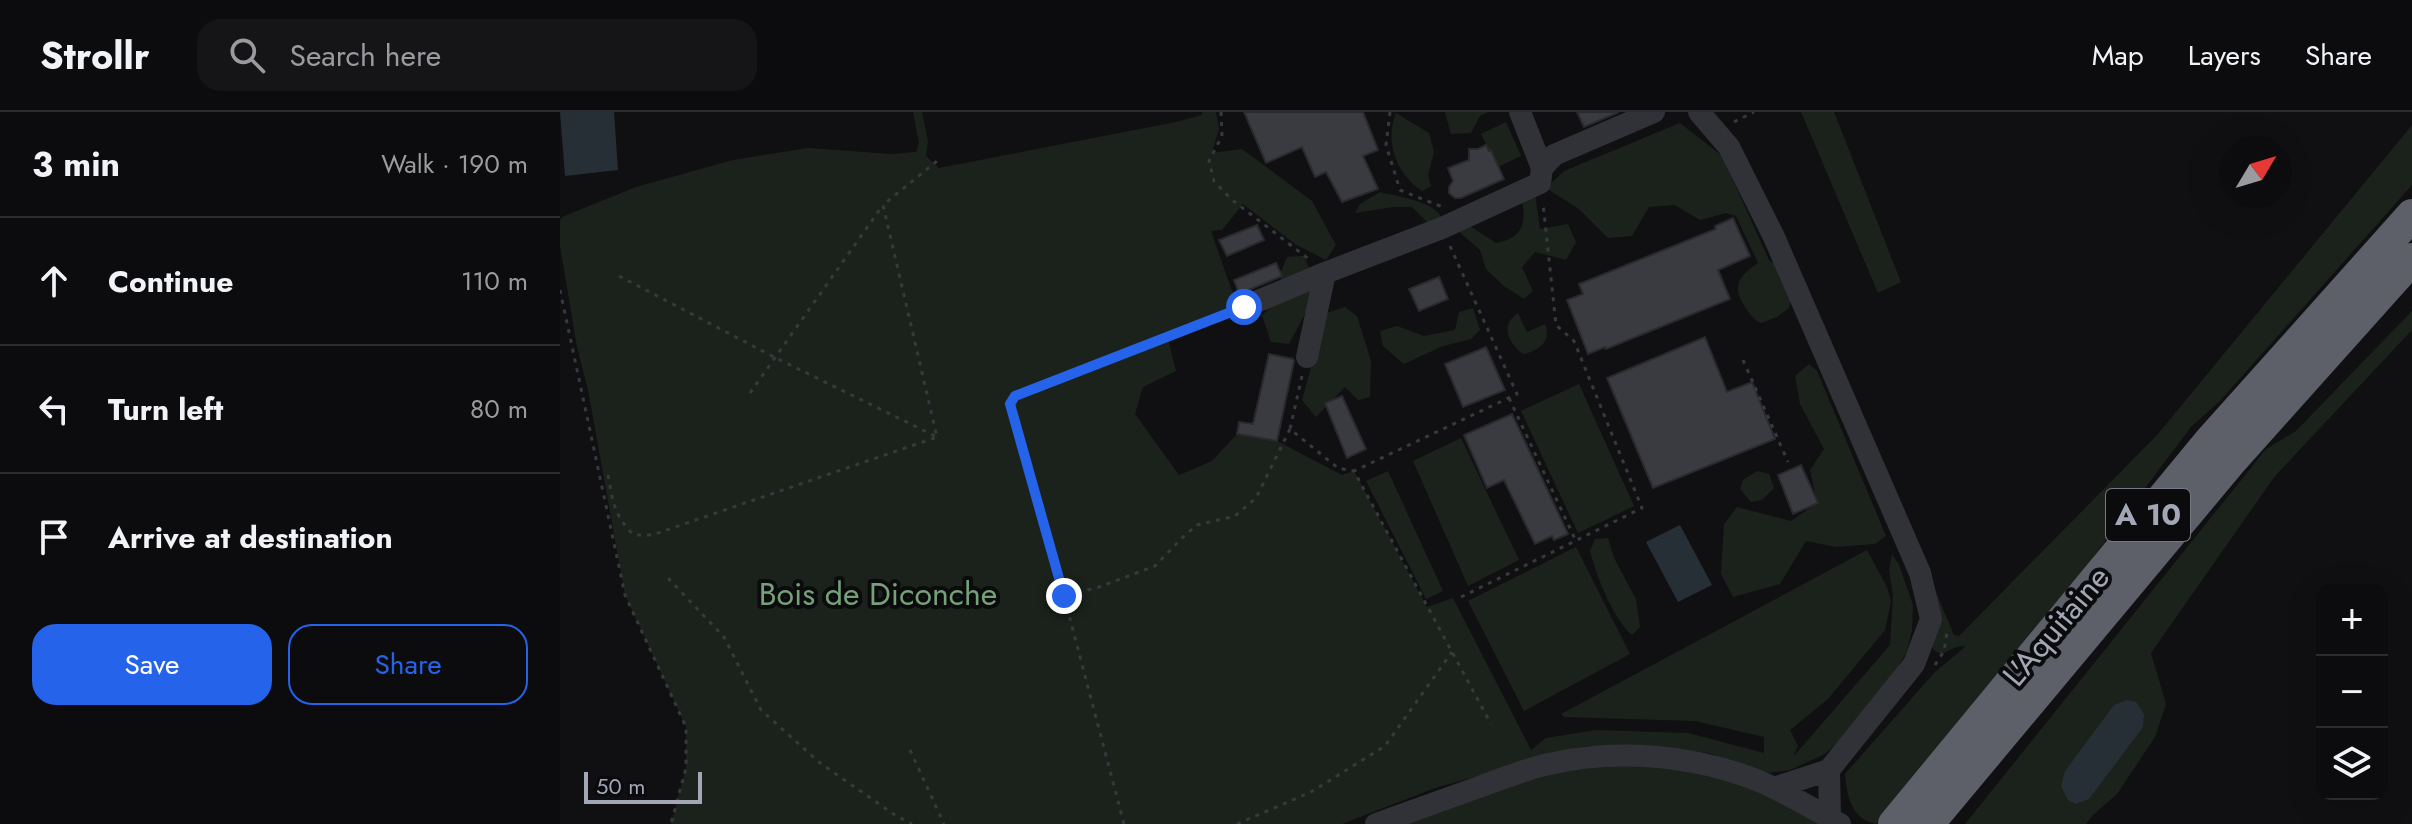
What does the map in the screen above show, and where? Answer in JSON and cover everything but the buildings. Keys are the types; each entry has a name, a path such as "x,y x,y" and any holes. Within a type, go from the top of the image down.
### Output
{"highway":[{"name":"L'Aquitaine","path":"1894,824 2209,442 2412,215"},
{"name":"L'Aquitaine","path":"1928,824 2232,460 2412,259"}],"street":[{"path":"1520,112 1541,176"},
{"path":"1244,307 1446,226 1541,176 1554,155 1654,112"},
{"path":"1699,112 1729,147 1774,237 1920,573 1931,619 1914,664 1829,770 1774,788"},
{"path":"1307,357 1325,273"},
{"path":"1376,824 1521,772 1550,764 1619,756 1689,760 1734,772 1774,788 1835,821"},
{"path":"1829,770 1835,821"}],"path":[{"path":"1221,112 1222,136 1209,161 1214,181 1231,199 1325,273"},
{"path":"1290,429 1338,468 1354,471 1517,394 1440,206 1400,190 1386,145 1390,112"},
{"path":"1716,130 1754,112"},
{"path":"750,393 883,205 937,161"},
{"path":"1461,597 1642,508 1574,341 1556,325 1541,176"},
{"path":"883,205 937,437"},
{"path":"619,276 937,437"},
{"path":"560,290 625,595 686,727 686,768 671,824"},
{"path":"1124,824 1010,404 1015,396 1244,307"},
{"path":"1064,596 1099,587 1155,566 1197,525 1235,516 1256,498 1290,429 1307,357"},
{"path":"1743,360 1788,462"},
{"path":"1509,398 1575,541"},
{"path":"608,475 614,508 622,524 634,535 652,535 937,437"},
{"path":"1354,471 1491,724"},
{"path":"668,578 724,637 761,710 820,763 912,824"},
{"path":"1927,673 1944,651 1947,633 1944,621"},
{"path":"1237,824 1311,792 1385,746 1452,652"},
{"path":"910,750 944,824"}],"green space":[{"name":"Bois de Diconche","path":"913,112 922,112 928,141 926,156 939,168 1176,122 1202,115 1202,112 1216,112 1219,128 1212,153 1242,149 1312,201 1336,245 1326,260 1295,244 1243,204 1222,230 1211,231 1239,311 1168,338 1176,371 1143,387 1135,414 1179,475 1212,461 1237,434 1277,441 1342,475 1354,471 1427,607 1453,598 1531,750 1546,738 1596,730 1688,733 1764,753 1764,737 1695,721 1564,717 1561,714 1867,550 1887,587 1891,602 1885,630 1828,699 1790,730 1798,746 1793,757 1890,645 1893,596 1889,570 1892,554 1913,605 1907,651 1856,725 1825,754 1790,770 1768,773 1709,753 1646,746 1586,746 1435,788 1342,824 671,824 686,768 686,727 625,595 588,390 577,347 560,246 560,220 636,187 733,160 808,148 891,154 916,152 919,143"},
{"path":"1446,112 1488,112 1480,116 1471,133 1451,134"},
{"path":"1801,112 1834,112 1901,282 1878,293"},
{"path":"1396,113 1429,133 1434,152 1428,175 1431,186 1422,191 1406,176 1395,156 1391,135"},
{"path":"1506,122 1521,156 1498,167 1481,134"},
{"path":"1680,123 1722,156 1769,260 1776,265 1792,295 1789,308 1777,317 1759,322 1747,310 1739,295 1741,278 1758,263 1736,216 1726,213 1700,220 1675,205 1649,207 1632,236 1608,238 1579,209 1546,188 1564,171"},
{"path":"2412,125 2412,185 2220,401 2191,427 2048,617 1876,824 1861,817 1849,798 1845,774 1935,672 1966,646 1942,654 1933,650 1932,635 1815,324 1822,320 1954,635 1959,636 2158,434"},
{"path":"1534,186 1540,229 1568,224 1576,242 1566,260 1535,252 1522,267 1533,291 1524,299 1486,269 1480,250 1450,224 1467,224 1496,243 1506,240 1514,236 1522,225 1524,211 1521,192"},
{"path":"1380,192 1426,205 1440,215 1443,222 1428,223 1412,207 1355,213 1360,204"},
{"path":"1304,256 1314,297 1289,344 1271,342 1262,315 1281,299 1281,272 1287,257"},
{"path":"1345,307 1357,316 1371,361 1370,397 1358,400 1345,387 1316,417 1302,400 1326,313"},
{"path":"1473,308 1480,330 1471,339 1443,346 1404,364 1383,346 1380,331 1397,326 1424,336 1455,330 1459,312"},
{"path":"2412,311 2412,330 2275,476 2151,653 2166,704 2155,737 2117,794 2086,824 1965,824 2266,449 2296,431"},
{"path":"1518,313 1527,332 1545,324 1547,330 1543,344 1523,354 1508,334 1509,323"},
{"path":"1809,364 1817,371 1886,536 1875,544 1836,547 1806,541 1780,584 1733,597 1721,574 1724,524 1737,507 1791,521 1817,503 1810,470 1824,449 1800,404 1795,376"},
{"path":"1579,384 1634,506 1578,533 1521,411"},
{"path":"1461,438 1519,560 1468,586 1413,461"},
{"path":"1388,471 1443,591 1426,599 1366,481"},
{"path":"1757,471 1769,474 1774,488 1762,500 1751,502 1740,489 1743,480"},
{"path":"1608,538 1614,558 1636,599 1640,627 1632,635 1612,608 1590,551 1595,539"},
{"path":"1576,547 1630,654 1524,711 1468,601"},
{"path":"1565,765 1681,765 1754,785 1826,824 1403,824"}],"shaded area":[{"path":"560,112 614,112 618,170 565,176"},
{"path":"1680,525 1712,585 1678,602 1646,542"},
{"path":"2127,700 2136,702 2144,714 2143,727 2089,799 2076,804 2068,800 2061,786 2065,771 2114,705"}],"route":[{"path":"1064,596 1010,404 1015,396 1244,307"}]}
